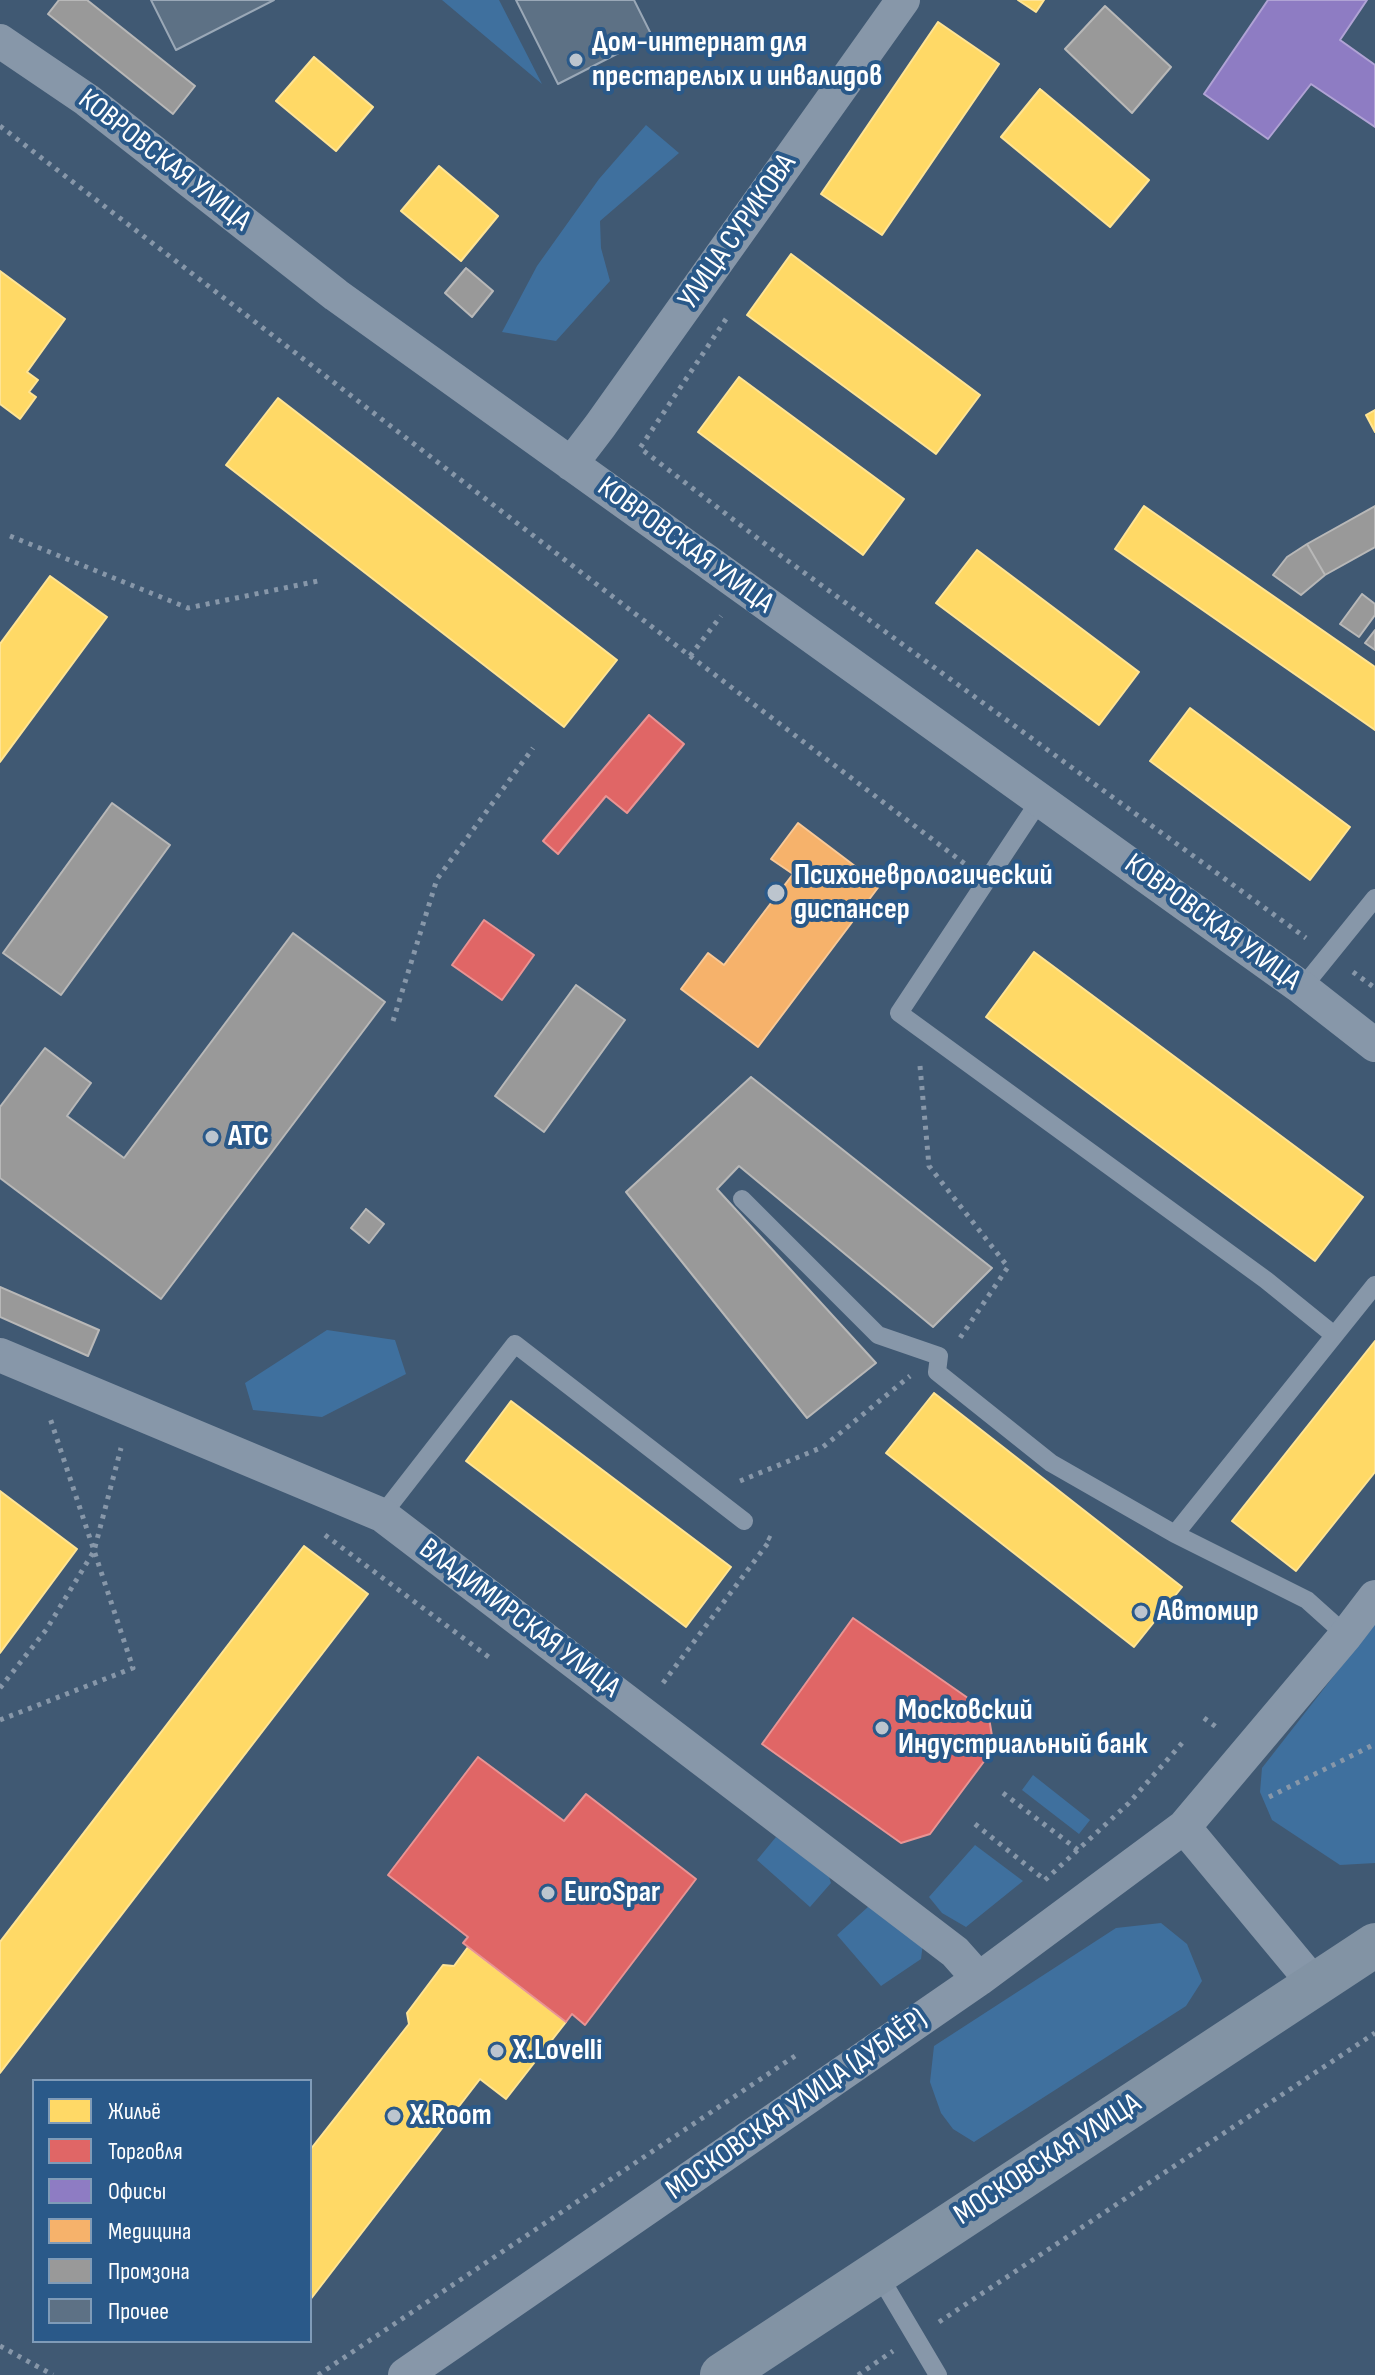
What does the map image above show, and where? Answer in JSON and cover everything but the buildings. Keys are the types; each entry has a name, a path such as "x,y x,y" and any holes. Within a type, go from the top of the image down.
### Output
{"main road":[{"name":"МОСКОВСКАЯ УЛИЦА","path":"722,2375 1375,1945"}],"street":[{"name":"УЛИЦА СУРИКОВА","path":"571,464 903,0"},
{"name":"КОВРОВСКАЯ УЛИЦА","path":"0,41 87,100 336,295 1302,988 1375,1045"},
{"name":"ВЛАДИМИРСКАЯ УЛИЦА","path":"0,1355 382,1515 955,1952 979,1979"},
{"name":"МОСКОВСКАЯ УЛИЦА (ДУБЛЁР)","path":"405,2375 979,1979 1184,1827 1375,1597"},
{"path":"1184,1827 1316,1986"}],"lane":[{"path":"1040,800 899,1013 1253,1271 1334,1335"},
{"path":"1302,988 1375,898"},
{"path":"742,1199 878,1335 938,1364 1051,1463 1175,1534 1307,1600 1346,1635"},
{"path":"1175,1534 1375,1285"},
{"path":"382,1515 515,1344 744,1521"},
{"path":"877,2272 934,2373"}],"path":[{"path":"0,126 713,674 987,880"},
{"path":"640,448 773,550 1375,988"},
{"path":"10,536 188,608 318,581"},
{"path":"393,1021 437,879 533,748"},
{"path":"709,1493 823,1447 914,1373 938,1364 1008,1267 929,1166 917,1028"},
{"path":"38,1413 64,1424"},
{"path":"0,1720 133,1668 50,1418"},
{"path":"0,1688 46,1630 94,1551 121,1448 107,1442"},
{"path":"657,1690 771,1539 744,1521"},
{"path":"323,1533 490,1658"},
{"path":"1034,1890 1139,1793 1183,1742"},
{"path":"1269,1797 1375,1744"},
{"path":"1003,1793 1078,1850"},
{"path":"975,1824 1045,1880"},
{"path":"858,2375 1375,2033"},
{"path":"318,2375 795,2056"},
{"path":"0,2346 53,2375"}],"shaded area":[{"path":"442,0 499,0 542,84"},
{"path":"646,125 679,153 600,221 601,248 610,281 556,341 502,332 537,266 599,179"},
{"path":"327,1330 395,1340 406,1374 322,1417 253,1410 245,1383"},
{"path":"1375,1623 1375,1863 1340,1865 1272,1820 1260,1792 1262,1768"},
{"path":"1033,1775 1090,1820 1079,1834 1022,1790"},
{"path":"776,1837 827,1871 831,1883 810,1907 757,1860"},
{"path":"975,1845 1023,1881 966,1927 942,1913 929,1897"},
{"path":"869,1906 923,1943 921,1959 881,1986 837,1935"},
{"path":"1161,1923 1187,1944 1202,1981 1186,2006 974,2142 953,2129 941,2113 930,2082 934,2046 1116,1928"}],"place":[{"name":"Дом-интернат для престарелых и инвалидов","path":"576,60"},
{"name":"Психоневрологический диспансер","path":"776,893"},
{"name":"АТС","path":"212,1137"},
{"name":"Автомир","path":"1141,1612"},
{"name":"Московский Индустриальный банк","path":"882,1728"},
{"name":"EuroSpar","path":"548,1893"},
{"name":"X.Lovelli","path":"497,2051"},
{"name":"Х.Room","path":"394,2116"}]}
